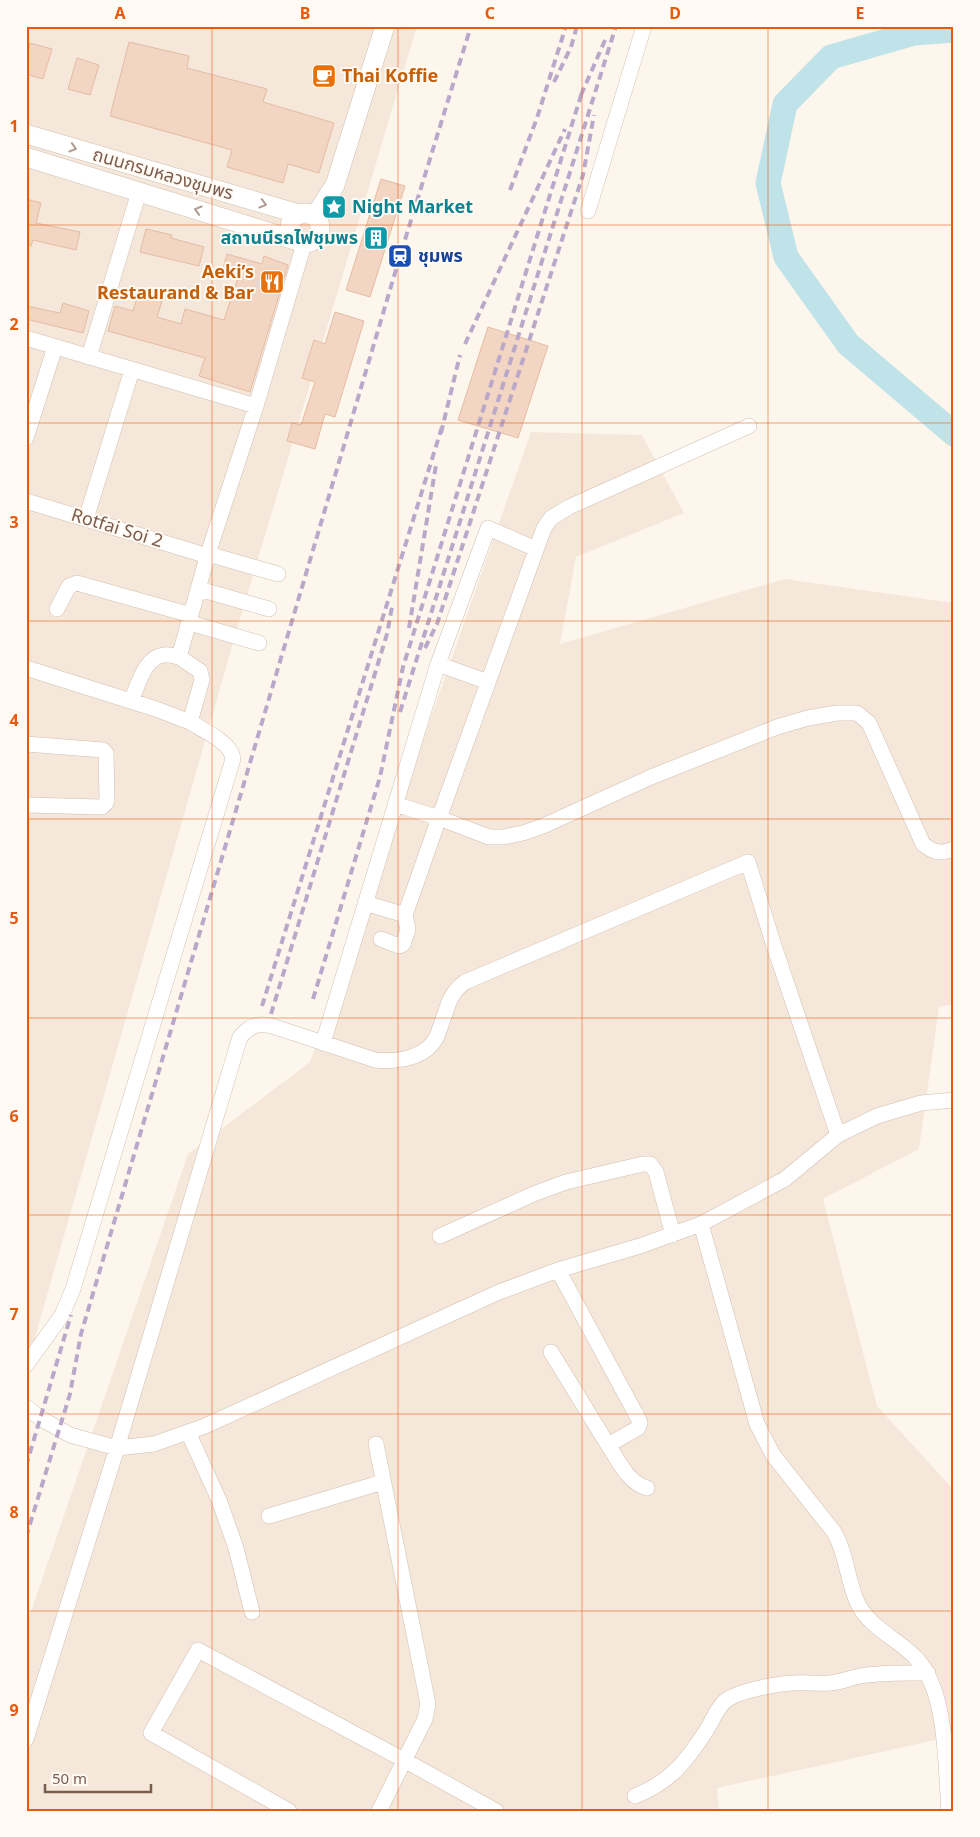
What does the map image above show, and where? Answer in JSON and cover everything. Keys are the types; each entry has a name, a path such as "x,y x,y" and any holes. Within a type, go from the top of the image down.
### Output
{"street":[{"path":"299,242 290,231 290,226 292,221 307,215 334,185 385,26"},
{"path":"588,211 644,26"},
{"path":"28,157 31,136"},
{"name":"ถนนกรมหลวงชุมพร","path":"31,136 307,215"},
{"name":"ถนนกรมหลวงชุมพร","path":"28,157 299,242"},
{"path":"89,357 146,170"},
{"path":"299,242 314,241 320,233 320,223 307,215"},
{"path":"179,657 208,555 256,406 299,242"},
{"path":"26,338 256,406"},
{"path":"26,438 55,347"},
{"path":"86,519 132,370"},
{"path":"381,939 399,946 403,944 408,930 405,915 544,528 552,518 568,508 749,426"},
{"name":"Rotfai Soi 2","path":"26,501 278,574"},
{"path":"322,1043 438,664 488,528 536,549"},
{"path":"57,609 68,586 77,583 259,643"},
{"path":"199,588 269,609"},
{"path":"131,701 149,662 156,657 164,655 179,657 200,671 202,680 190,722"},
{"path":"438,664 488,682"},
{"path":"26,668 190,722 228,747 233,759 73,1289 62,1315 26,1365"},
{"path":"395,804 489,837 503,837 524,833 651,778 777,727 817,716 836,713 857,713 869,723 922,844 933,852 946,852 954,849"},
{"path":"26,744 103,750 106,753 107,799 102,807 26,805"},
{"path":"26,1739 117,1448 240,1036 249,1027 263,1024 375,1060 390,1062 407,1059 429,1047 436,1038 451,996 465,982 748,862 777,956 838,1135"},
{"path":"365,903 405,915"},
{"path":"26,1407 40,1418 70,1435 117,1448 154,1444 248,1407 499,1292 558,1270 673,1235 701,1224 785,1178 838,1135 877,1116 921,1103 954,1100"},
{"path":"440,1236 536,1193 566,1182 643,1164 650,1164 656,1172 673,1235"},
{"path":"701,1224 754,1415 766,1444 841,1543 858,1603 870,1621 915,1657 928,1673 941,1713 949,1811"},
{"path":"558,1270 640,1423 638,1428 608,1445"},
{"path":"551,1352 631,1480 639,1486 647,1488"},
{"path":"188,1432 219,1500 236,1548 252,1612"},
{"path":"376,1444 428,1704 425,1719 379,1811"},
{"path":"269,1516 383,1482"},
{"path":"289,1811 150,1733 198,1650 496,1811"},
{"path":"635,1796 654,1789 676,1772 706,1731 722,1704 730,1697 746,1691 792,1683 838,1682 860,1676 878,1674 928,1673"}],"shaded area":[{"path":"26,26 417,26 235,636 26,1369"},
{"path":"531,432 642,435 684,513 576,557 560,644 785,579 954,603 954,1004 939,1007 919,1149 823,1199 877,1406 954,1490 954,1736 717,1788 719,1811 26,1811 26,1626 188,1154 310,1062"}],"building":[{"path":"129,42 189,56 187,68 267,89 263,102 334,123 319,173 288,164 283,183 227,167 232,150 110,116"},
{"path":"30,43 52,49 43,79 26,74 26,56"},
{"path":"77,58 99,65 90,95 68,89"},
{"name":"สถานนีรถไฟชุมพร","path":"381,179 405,186 370,297 346,290"},
{"path":"26,199 41,203 36,223 80,232 76,250 33,240 31,246 26,246"},
{"path":"146,229 172,235 171,238 204,247 199,266 140,252"},
{"path":"227,254 262,264 264,256 288,265 250,392 199,376 205,358 108,331 115,306 133,311 139,291 163,298 157,317 181,324 185,309 224,320 238,278 222,273"},
{"path":"63,303 89,311 83,333 26,319 26,306 60,313"},
{"path":"335,312 364,321 335,417 325,414 315,449 287,441 292,423 301,425 315,382 302,378 314,340 325,344"},
{"path":"488,327 548,346 518,438 458,420"}],"waterway":[{"path":"954,30 914,33 831,57 785,104 768,183 786,257 848,344 954,434"}],"railway":[{"path":"26,1537 70,1394 81,1334 400,256 471,26"},
{"path":"510,190 537,118 566,26"},
{"path":"554,82 571,47 577,26"},
{"path":"400,712 616,26"},
{"path":"581,95 606,38"},
{"path":"313,999 380,777 403,667 583,89"},
{"path":"425,648 437,624 583,175 594,115"},
{"path":"465,344 565,129"},
{"path":"441,433 460,355"},
{"path":"262,1006 442,427"},
{"path":"409,628 436,465"},
{"path":"271,1014 387,634 392,607"},
{"path":"26,1466 71,1315"}],"place":[{"name":"Thai Koffie","path":"324,76"},
{"name":"Night Market","path":"334,207"},
{"name":"สถานนีรถไฟชุมพร","path":"376,238"},
{"name":"ชุมพร","path":"400,256"},
{"name":"Aeki’s Restaurand & Bar","path":"272,282"}]}
